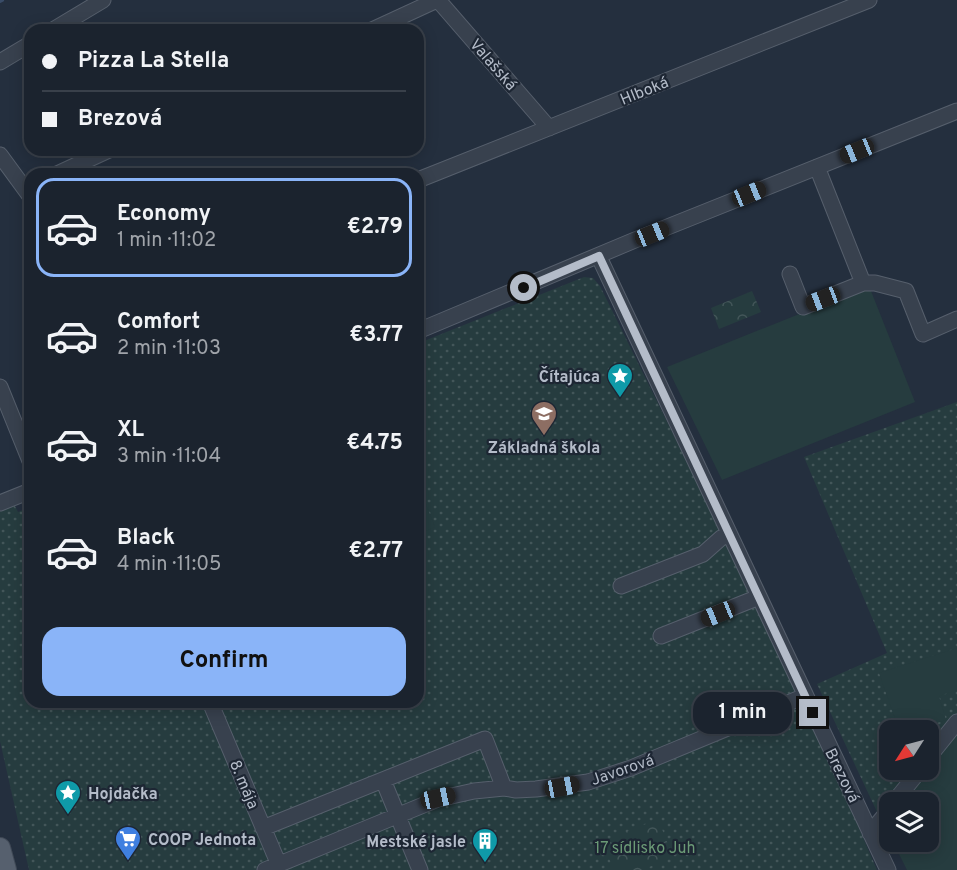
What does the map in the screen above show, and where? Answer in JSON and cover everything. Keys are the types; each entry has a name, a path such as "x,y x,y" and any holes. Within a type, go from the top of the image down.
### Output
{"street":[{"path":"63,24 103,0"},
{"path":"385,24 437,0"},
{"name":"Valašská","path":"437,0 549,128"},
{"name":"Hlboká","path":"424,178 869,0"},
{"path":"0,62 24,48"},
{"path":"424,329 957,111"},
{"path":"0,155 24,185"},
{"path":"70,168 96,156"},
{"path":"817,167 863,283"},
{"name":"Brezová","path":"599,256 888,870"},
{"path":"790,274 803,306 863,283 875,284 906,291 923,334 957,320"},
{"path":"0,387 24,446"},
{"path":"0,503 24,493"},
{"path":"621,586 703,554 729,534"},
{"path":"661,636 759,597"},
{"name":"Javorová","path":"272,868 438,798 474,791 504,788 536,789 588,782 631,768 805,696"},
{"name":"8. mája","path":"213,708 263,828 272,868"},
{"path":"939,744 957,722"},
{"path":"263,828 485,739 504,788"},
{"path":"383,780 420,870"},
{"path":"902,792 912,780"},
{"path":"870,833 879,822"}],"green space":[{"path":"584,277 593,278 600,286 801,693 877,870 29,870 0,741 0,510 14,504 18,512 24,510 24,708 424,708 424,341"},
{"path":"869,286 915,402 722,480 667,367"},
{"path":"752,291 761,312 719,329 711,308"},
{"path":"957,402 957,717 939,740 939,720 879,720 879,780 906,780 896,792 879,792 878,814 817,684 887,653 804,457"},
{"path":"424,502 435,527 424,532"},
{"path":"957,648 957,690 939,696 946,720 939,722 939,720 895,720 879,673"},
{"path":"957,728 957,870 907,870 898,852 939,852 939,792 910,792 919,780 939,780 939,753"},
{"name":"17 sídlisko Juh","path":"658,819 673,857 642,870 614,870 602,842"}],"place":[{"name":"Čítajúca","path":"620,399"},
{"name":"Základná škola","path":"544,437"},
{"name":"Hojdačka","path":"68,816"},
{"name":"COOP Jednota","path":"128,862"},
{"name":"Mestské jasle","path":"485,864"}],"route":[{"path":"524,288 599,256 813,713"}]}
